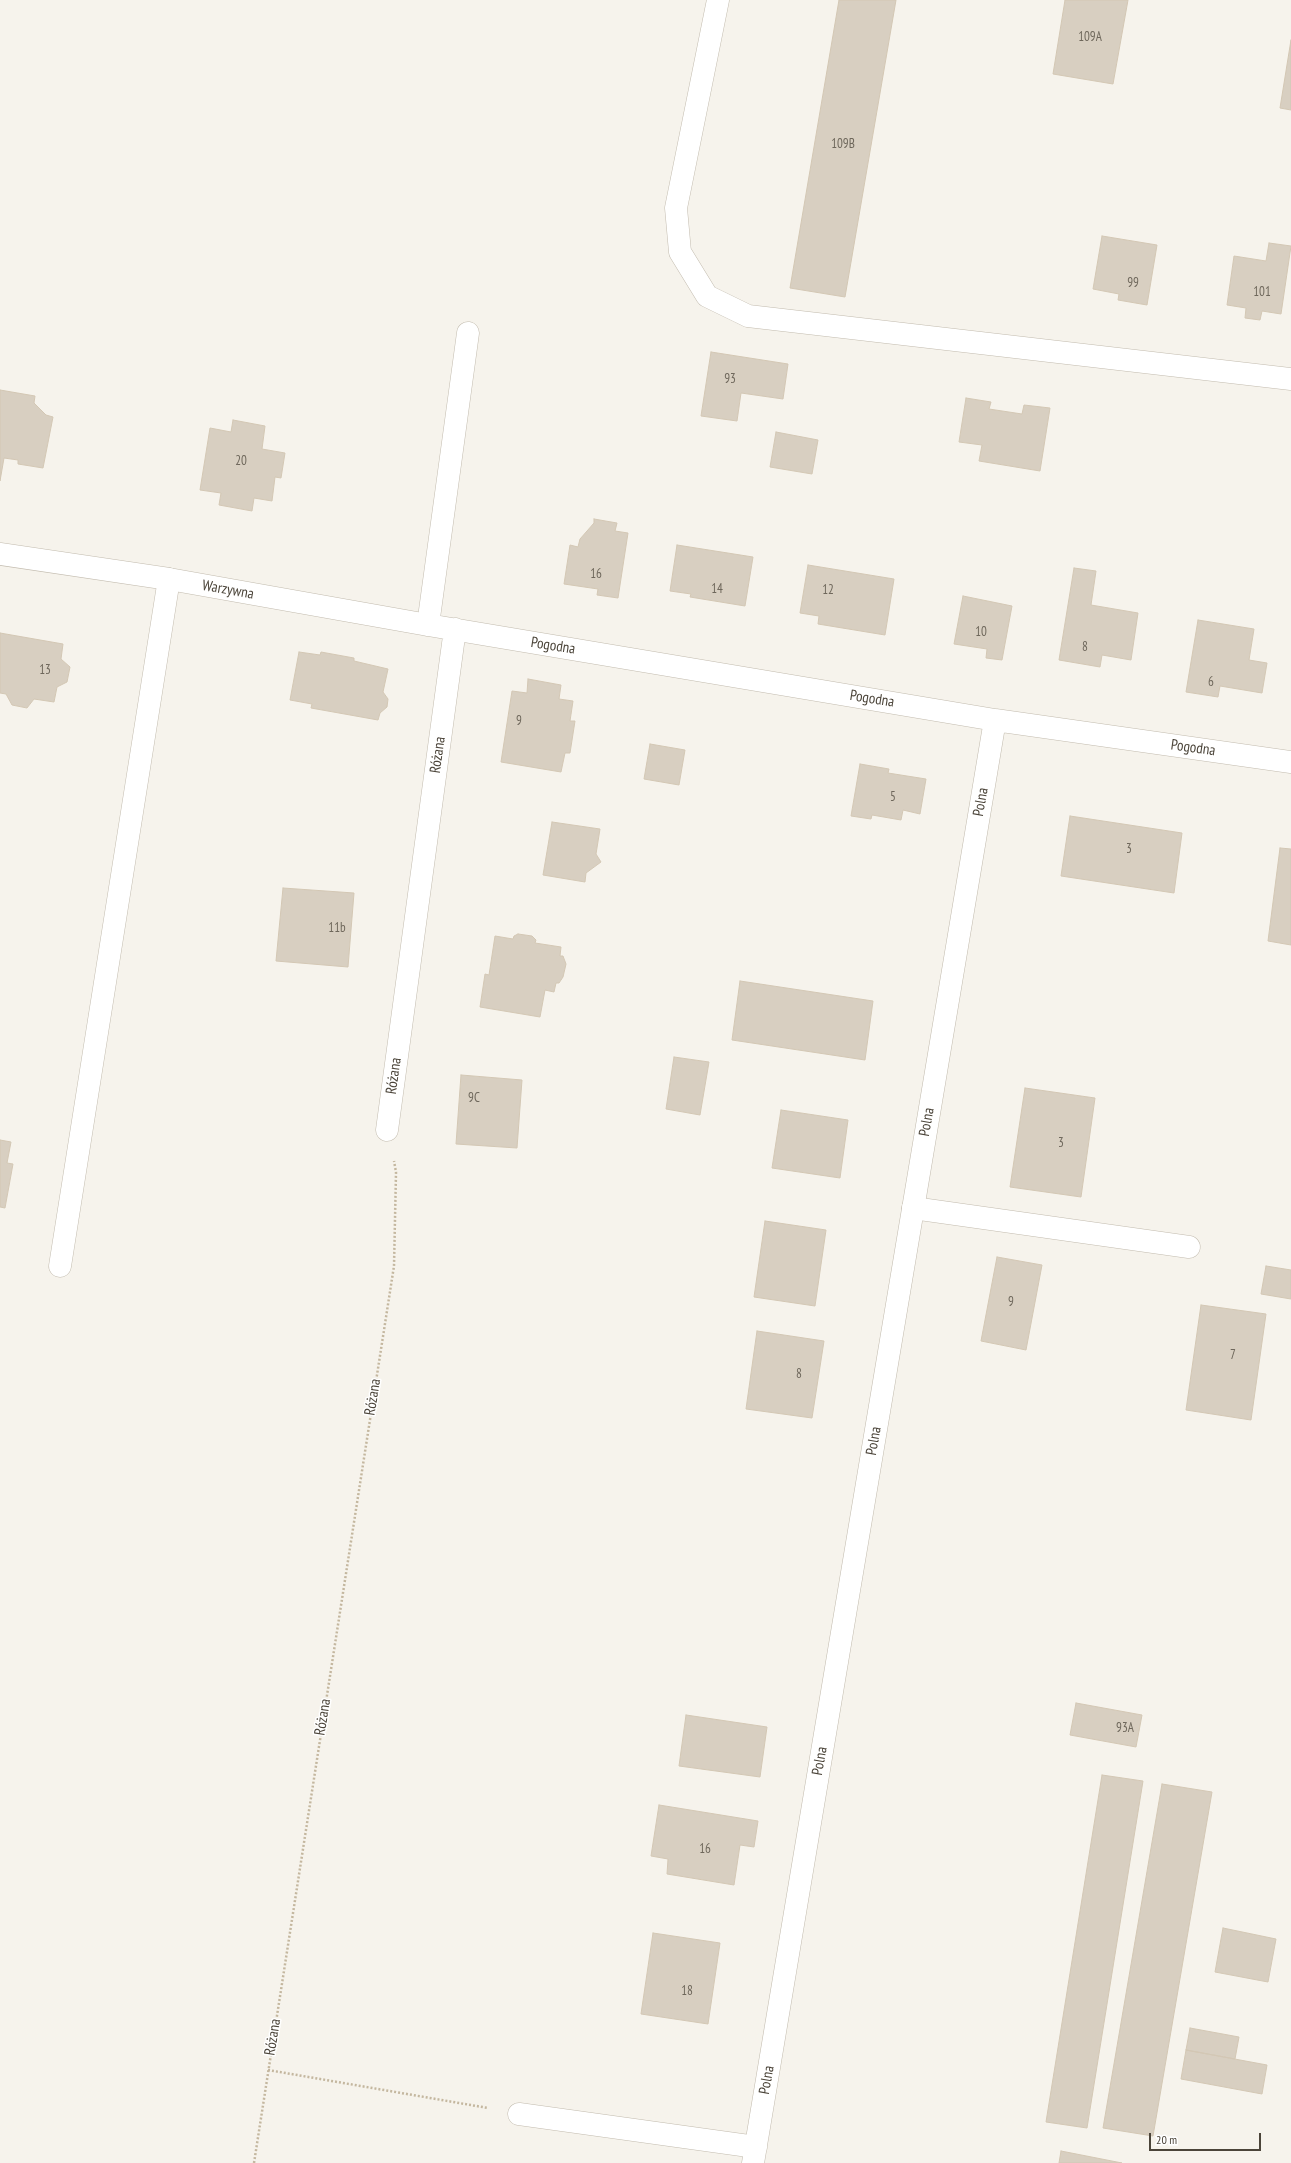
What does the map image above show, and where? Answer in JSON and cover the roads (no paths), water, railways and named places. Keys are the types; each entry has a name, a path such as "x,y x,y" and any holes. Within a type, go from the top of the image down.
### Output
{"street":[{"path":"718,0 676,208 680,252 707,296 748,316 1291,379"},
{"path":"428,625 468,333"},
{"name":"Warzywna","path":"0,554 169,579 455,629"},
{"path":"60,1266 169,579"},
{"name":"Pogodna","path":"455,629 995,720 1291,762"},
{"name":"Różana","path":"387,1130 455,629"},
{"name":"Polna","path":"754,2155 995,720"},
{"path":"913,1208 1189,1247"},
{"path":"518,2114 754,2155"}]}
